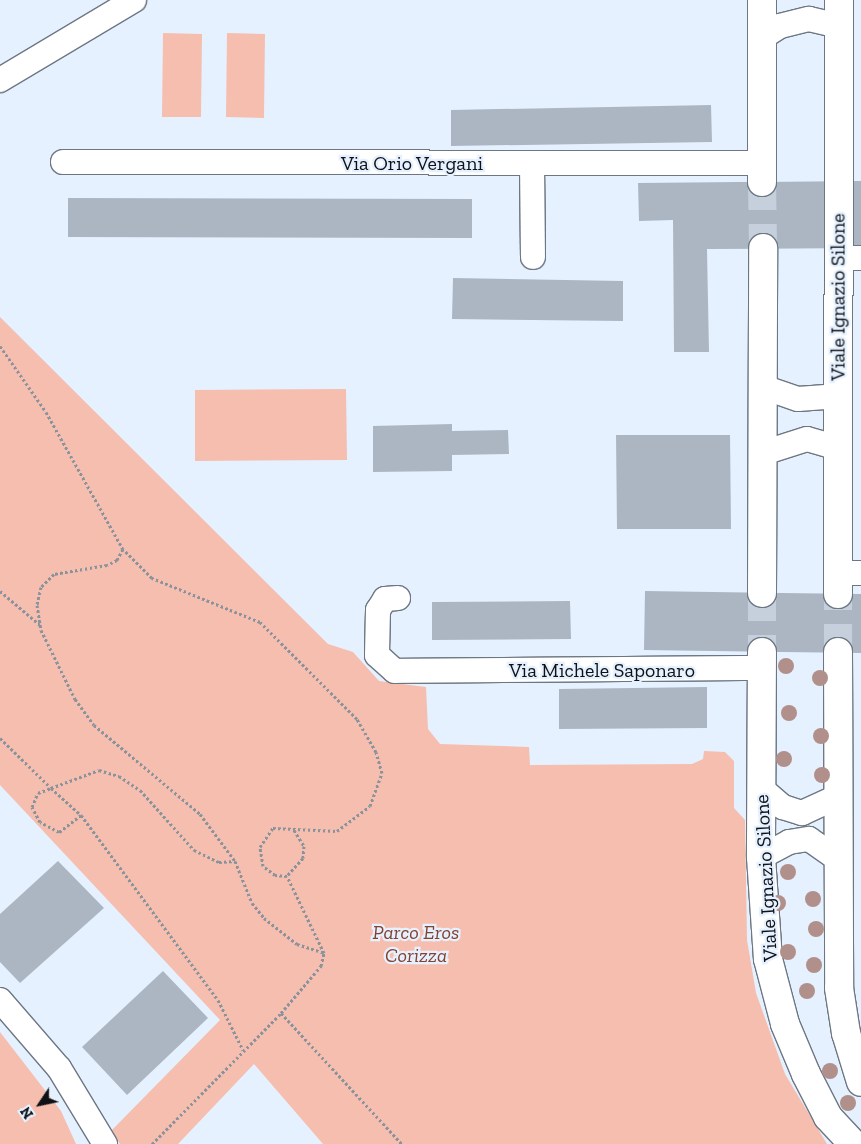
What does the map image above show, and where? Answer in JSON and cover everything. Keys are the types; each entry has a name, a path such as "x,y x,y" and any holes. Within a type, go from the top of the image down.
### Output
{"street":[{"path":"0,80 134,0"},
{"path":"762,0 762,172"},
{"path":"763,37 780,26 839,13"},
{"name":"Viale Ignazio Silone","path":"839,13 849,258 839,396 839,448 846,580"},
{"name":"Via Orio Vergani","path":"63,162 532,163 762,172"},
{"path":"532,163 533,257"},
{"path":"762,593 763,248"},
{"path":"763,387 798,399 839,396"},
{"path":"763,453 807,439 839,448"},
{"name":"Via Michele Saponaro","path":"398,598 379,606 380,660 395,671 442,672 762,660"},
{"path":"838,652 839,988 846,1033 861,1082"},
{"name":"Viale Ignazio Silone","path":"762,660 762,857 768,959 780,1008 817,1098 852,1144"},
{"path":"762,789 783,807 802,813 839,796"},
{"path":"762,857 789,842 809,839 839,860"},
{"path":"0,1000 59,1068 105,1144"}],"path":[{"path":"0,346 46,412 123,549 152,578 260,622 357,719 376,752 382,773 370,806 337,831 294,830 285,825 273,828 260,847 263,866 275,875 287,876"},
{"path":"123,549 118,560 107,565 54,574 42,587 37,605 40,625 74,700 94,725 178,791 235,861 252,903 264,918 297,944 324,953"},
{"path":"0,591 40,625"},
{"path":"0,738 80,815 218,1000 244,1050"},
{"path":"80,815 59,832 40,822 32,808 38,793 99,770 119,776 147,797 194,850 219,862 235,861"},
{"path":"287,876 303,858 304,846 294,830"},
{"path":"152,1144 281,1014 320,966 324,953 287,876"},
{"path":"281,1014 402,1144"}],"green space":[{"path":"163,33 202,34 201,117 162,117"},
{"path":"227,33 265,34 264,118 226,117"},
{"name":"Parco Eros Corizza","path":"0,317 328,644 353,652 379,681 426,687 428,729 440,744 529,747 530,765 692,764 703,759 704,751 725,752 734,761 734,808 745,820 747,940 756,993 785,1074 827,1144 323,1144 254,1064 178,1144 120,1144 111,1131 220,1020 0,785"},
{"path":"346,389 347,460 195,461 195,390"},
{"path":"0,1032 61,1111 76,1144 0,1144"}],"building":[{"path":"711,105 712,142 451,146 451,110"},
{"path":"861,181 861,248 707,249 709,352 674,352 673,220 639,221 638,183"},
{"path":"68,198 472,199 472,238 68,237"},
{"path":"453,278 623,281 623,321 452,319"},
{"path":"452,424 452,431 508,430 509,454 452,455 452,471 373,472 373,426"},
{"path":"616,435 730,435 731,529 617,529"},
{"path":"645,591 861,594 861,653 644,650"},
{"path":"570,601 571,639 432,640 432,602"},
{"path":"707,687 707,728 559,729 559,689"},
{"path":"58,861 104,908 20,983 0,962 0,914"},
{"path":"163,971 208,1018 127,1095 82,1047"}],"tunnel":[{"path":"762,182 763,248"},
{"path":"762,593 762,652"},
{"path":"838,594 838,652"}]}
